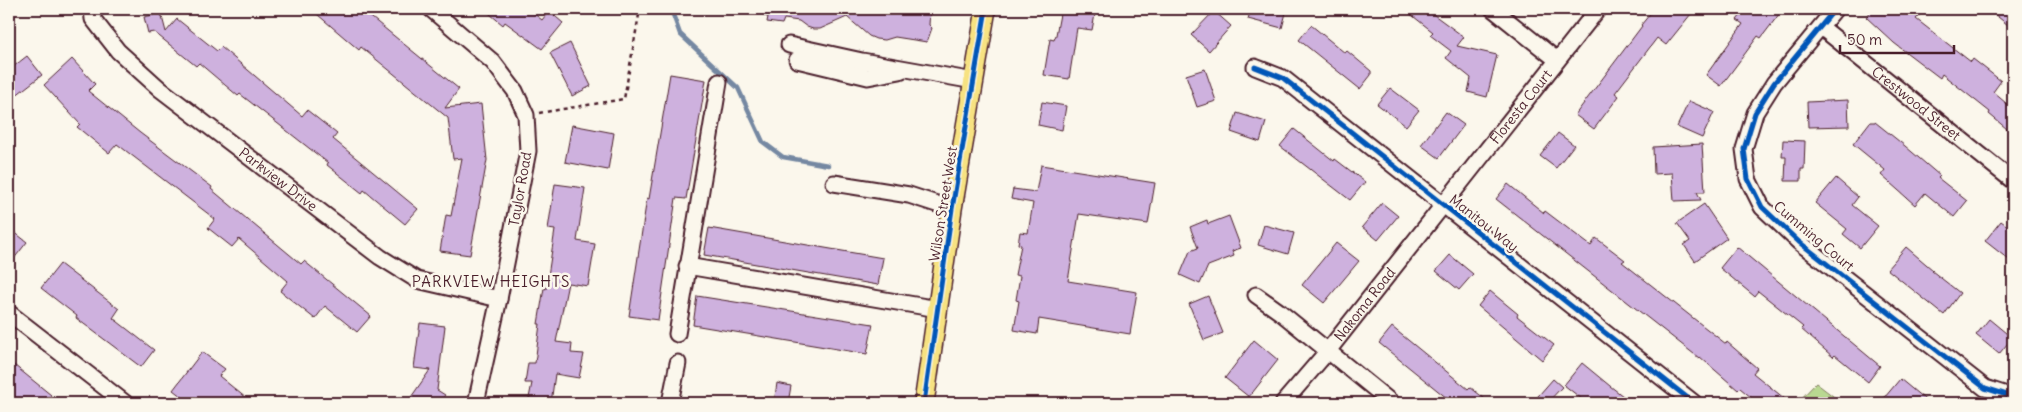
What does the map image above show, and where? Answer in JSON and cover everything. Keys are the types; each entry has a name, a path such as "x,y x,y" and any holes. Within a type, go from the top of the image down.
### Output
{"main road":[{"name":"Wilson Street West","path":"924,403 952,209 986,9"}],"street":[{"name":"Parkview Drive","path":"92,9 93,18 118,51 160,89 380,257 417,280 499,299"},
{"name":"Taylor Road","path":"431,9 493,62 515,90 526,115 528,151 499,299 476,403"},
{"path":"1493,9 1557,60"},
{"name":"Floresta Court","path":"1443,205 1598,9"},
{"name":"Cumming Court","path":"1835,9 1774,83 1755,113 1744,149 1748,180 1762,207 1800,242 1985,388 2013,397"},
{"name":"Crestwood Street","path":"1821,27 2013,181"},
{"path":"789,45 974,81"},
{"path":"797,60 868,77 909,69"},
{"name":"Manitou Way","path":"1255,67 1283,78 1694,403"},
{"path":"677,334 718,82"},
{"path":"834,183 909,195 952,209"},
{"name":"Nakoma Road","path":"1283,403 1327,352 1443,205"},
{"path":"687,266 938,309"},
{"path":"1256,295 1280,312 1392,403"},
{"path":"9,313 126,403"},
{"path":"670,403 678,362"}],"path":[{"path":"526,115 624,99 640,9"}],"green space":[{"path":"1816,383 1842,403 1797,403"}],"building":[{"path":"311,9 361,9 459,89 445,108 481,104 487,160 470,255 440,251 446,215 451,216 462,158 453,159 448,118 361,47 359,50"},
{"path":"484,9 528,9 542,20 549,11 563,23 542,49 505,22 503,25"},
{"path":"765,9 930,9 929,25 932,28 927,42 895,37 885,40 876,39 869,36 847,17 820,29 813,29 799,21 784,19 782,24 767,22 768,17 764,16"},
{"path":"1061,9 1096,9 1092,30 1077,28 1069,79 1044,75 1050,39 1054,40 1056,35"},
{"path":"1251,9 1287,9 1282,28 1248,19"},
{"path":"1404,9 1426,9 1464,37 1457,46 1497,55 1487,97 1468,92 1471,78 1446,58 1451,51 1430,35 1433,32"},
{"path":"1654,9 1695,9 1666,45 1657,38 1615,93 1619,96 1594,129 1575,115"},
{"path":"1746,9 1783,9 1761,38 1758,36 1721,86 1706,75 1743,24 1737,20"},
{"path":"1873,9 1925,9 1916,19 1971,62 1973,59 2001,81 1993,92 2013,109 2013,134 1989,114 1990,112 1942,74 1940,78 1894,43 1866,17"},
{"path":"1988,9 2013,9 2013,29"},
{"path":"1214,11 1231,26 1209,51 1191,35"},
{"path":"161,13 166,32 177,19 217,51 221,47 302,116 307,110 337,134 333,139 418,209 405,224 364,190 362,193 327,165 328,163 240,94 238,96 199,63 196,66 154,32 148,33 144,17"},
{"path":"1311,25 1345,53 1347,51 1371,71 1371,75 1360,89 1299,40"},
{"path":"570,43 591,86 572,96 550,53"},
{"path":"27,56 42,75 15,96 9,88 9,70"},
{"path":"72,59 95,84 88,91 212,187 211,189 301,264 304,261 371,316 357,332 325,306 315,319 280,291 288,281 239,239 232,247 208,228 215,219 117,144 109,153 77,127 80,124 44,85"},
{"path":"1205,69 1216,101 1197,107 1186,75"},
{"path":"670,74 706,80 686,199 676,198 658,320 629,316 647,198 649,199"},
{"path":"1390,88 1419,110 1406,126 1377,104"},
{"path":"1848,100 1849,126 1808,127 1807,102"},
{"path":"1689,101 1714,112 1702,138 1677,127"},
{"path":"1042,102 1066,106 1062,130 1038,125"},
{"path":"1446,112 1464,125 1439,158 1421,145"},
{"path":"1237,113 1266,122 1260,142 1231,132"},
{"path":"1870,122 1875,122 1905,146 1940,176 1938,178 1967,201 1954,217 1925,193 1915,205 1881,175 1885,170 1853,144"},
{"path":"572,125 614,133 608,170 565,162"},
{"path":"1294,129 1334,161 1335,159 1365,182 1350,200 1280,146"},
{"path":"1558,133 1574,145 1556,168 1540,156"},
{"path":"1783,140 1805,141 1804,169 1801,169 1801,181 1785,181 1786,157 1782,157"},
{"path":"1702,144 1705,192 1697,192 1701,200 1674,201 1672,173 1654,174 1653,147"},
{"path":"1041,165 1155,183 1148,224 1079,214 1068,281 1137,292 1130,334 1039,319 1037,334 1014,330 1019,301 1016,300 1020,276 1015,275 1021,245 1018,244 1020,232 1028,233 1033,203 1011,199 1013,189 1036,192"},
{"path":"1836,178 1858,197 1852,205 1878,226 1860,248 1843,234 1847,229 1815,203"},
{"path":"555,184 585,188 577,241 595,244 588,286 568,283 556,342 572,344 571,353 584,354 579,378 555,374 551,403 528,403 532,383 525,383 528,363 535,363 540,324 538,324 544,288 546,289 555,230 548,229"},
{"path":"1508,184 1544,213 1545,211 1591,246 1596,238 1625,260 1622,262 1726,344 1727,342 1757,368 1753,373 1790,403 1758,403 1740,388 1738,390 1700,357 1496,199"},
{"path":"1382,203 1398,216 1378,240 1362,227"},
{"path":"1704,204 1727,238 1695,261 1684,245 1690,241 1677,223"},
{"path":"1229,216 1241,248 1232,251 1234,256 1208,266 1200,284 1180,275 1190,251 1198,248 1190,227 1207,220 1208,224"},
{"path":"2001,221 2013,230 2013,263 1985,241"},
{"path":"1264,225 1294,233 1288,254 1258,245"},
{"path":"9,228 27,242 9,265"},
{"path":"709,228 883,258 878,285 704,255"},
{"path":"1336,243 1359,261 1324,303 1302,285"},
{"path":"1737,247 1880,366 1868,382 1835,355 1833,357 1801,329 1803,327 1758,291 1754,296 1720,268"},
{"path":"1906,247 1960,293 1944,315 1887,269"},
{"path":"1450,255 1473,274 1459,290 1436,271"},
{"path":"60,264 119,309 113,318 154,350 141,367 76,318 77,316 41,288"},
{"path":"1490,291 1518,314 1517,316 1554,345 1542,360 1478,306"},
{"path":"697,296 873,324 867,354 693,325"},
{"path":"1208,296 1223,333 1204,340 1189,304"},
{"path":"1989,319 2012,338 1999,354 1976,335"},
{"path":"420,323 445,326 437,390 445,395 439,403 407,403 430,370 414,368"},
{"path":"1392,327 1468,389 1470,387 1490,403 1453,403 1379,343"},
{"path":"1254,340 1278,360 1249,397 1225,378"},
{"path":"202,352 225,369 219,376 252,403 190,403 173,390"},
{"path":"9,361 51,395 45,403 9,403"},
{"path":"1582,363 1632,403 1587,403 1564,385"},
{"path":"1553,379 1562,387 1547,403 1532,403"},
{"path":"1900,379 1929,403 1880,403"},
{"path":"777,383 791,386 788,403 774,403"}],"waterway":[{"path":"671,9 680,34 738,88 763,142 783,157 828,165"}],"cycle path":[{"path":"924,403 952,209 986,9"},
{"path":"1835,9 1774,83 1755,113 1744,149 1748,179 1762,207 1799,242 1985,388 2013,397"},
{"path":"1255,67 1283,78 1694,403"}],"district":[{"name":"PARKVIEW HEIGHTS","path":"491,281"}]}
